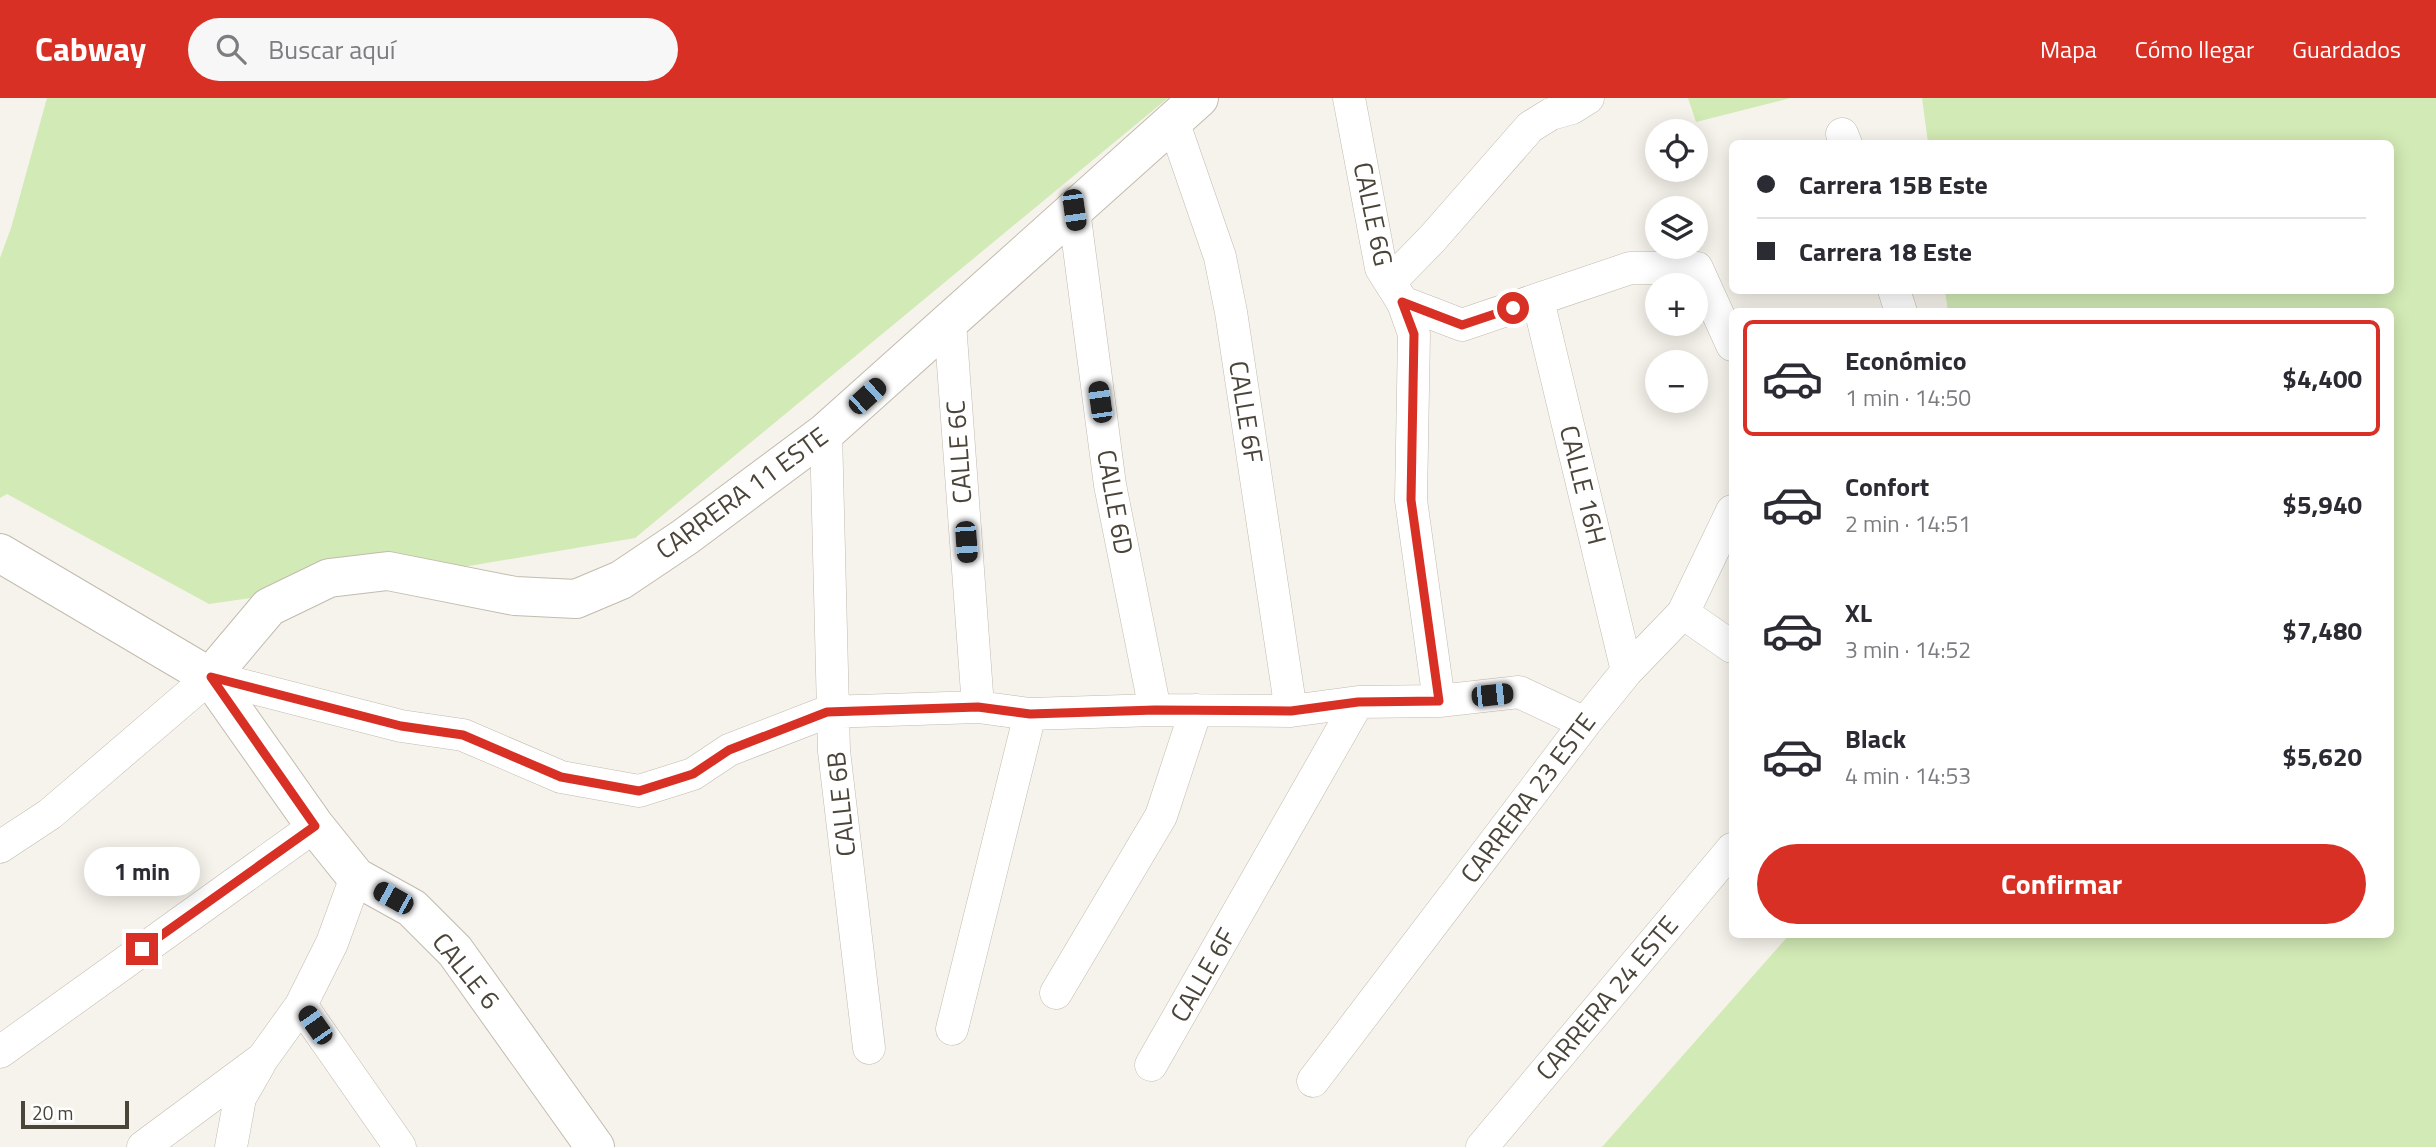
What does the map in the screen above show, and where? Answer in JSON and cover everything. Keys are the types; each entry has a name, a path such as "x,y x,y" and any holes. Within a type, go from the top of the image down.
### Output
{"street":[{"name":"CALLE 6G","path":"1349,98 1381,268 1396,292 1414,334 1411,500 1439,701"},
{"path":"1588,98 1572,108 1550,114 1530,127 1441,229 1396,292 1462,325 1630,268 1697,268 1729,338"},
{"name":"CARRERA 11 ESTE","path":"211,677 269,607 329,578 388,571 515,596 576,599 621,580 685,537 826,432 1186,109"},
{"name":"CALLE 6F","path":"1186,109 1231,312 1291,711"},
{"name":"CALLE 6D","path":"1074,210 1110,485 1155,710"},
{"name":"CALLE 16H","path":"1538,300 1628,671"},
{"name":"CALLE 6C","path":"950,323 978,707"},
{"name":"CALLE 6B","path":"826,432 834,751 869,1048"},
{"name":"CARRERA 23 ESTE","path":"1313,1081 1585,723 1628,671 1683,613 1729,517"},
{"name":"CALLE 6","path":"0,553 211,677 315,826 356,877 412,908 455,951 595,1147"},
{"path":"1683,613 1729,645"},
{"path":"0,848 50,814 211,677 401,726 463,735 561,777 639,791 693,774 729,750 827,712 978,707 1030,714 1155,710 1291,711 1358,702 1439,701 1519,692 1585,723"},
{"name":"CALLE 6F","path":"1151,1065 1358,702"},
{"path":"1056,993 1161,816 1196,710"},
{"path":"952,1029 1030,714"},
{"path":"0,1052 315,826"},
{"name":"CARRERA 24 ESTE","path":"1482,1147 1729,853"},
{"path":"231,1147 240,1098 263,1058 301,1005 332,943 356,877"},
{"path":"301,1005 400,1147"},
{"path":"143,1147 263,1058"}],"green space":[{"path":"47,98 1168,98 635,538 457,568 209,604 7,494 0,498 0,258"},
{"path":"1688,98 1791,98 1708,119 1695,119"},
{"path":"1922,98 2436,98 2436,1147 1602,1147 1786,938 2394,938 2394,308 1947,308 1945,294 2394,294 2394,140 1928,140"}],"route":[{"path":"142,949 315,826 211,677 401,726 463,735 561,777 639,791 693,774 729,750 827,712 978,707 1030,714 1155,710 1291,711 1358,702 1439,701 1411,500 1414,334 1402,302 1462,325 1513,308"}]}
